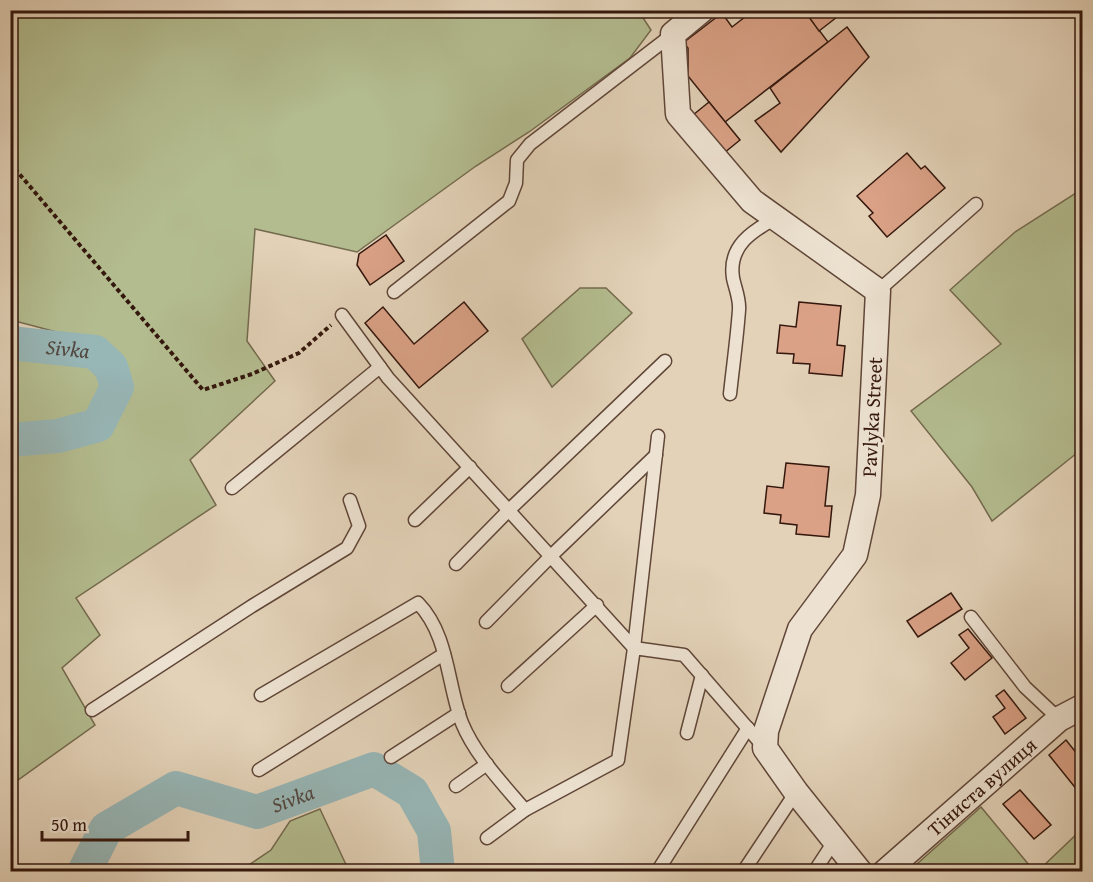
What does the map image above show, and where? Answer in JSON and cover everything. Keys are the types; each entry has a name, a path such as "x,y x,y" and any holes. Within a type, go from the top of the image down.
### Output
{"street":[{"path":"702,10 673,34 678,114 752,201 878,291"},
{"name":"Pavlyka Street","path":"765,748 766,731 800,629 855,555 868,495 878,291"},
{"name":"Тіниста вулиця","path":"885,872 1059,719 1083,707"},
{"path":"765,748 796,792 860,872"}],"lane":[{"path":"394,292 509,201 516,183 517,160 530,144 673,34"},
{"path":"878,291 976,204"},
{"path":"730,394 740,306 733,275 733,264 737,252 748,235 776,218"},
{"path":"342,315 388,378 634,648 684,655 765,748"},
{"path":"456,564 509,510 665,361"},
{"path":"232,488 380,367"},
{"path":"487,838 525,810 618,760 634,648 658,436"},
{"path":"486,622 656,454"},
{"path":"415,520 470,467"},
{"path":"92,710 252,606 348,548 359,526 350,500"},
{"path":"261,695 418,603 433,622 468,737 492,772 525,810"},
{"path":"508,686 597,605"},
{"path":"971,616 1025,687 1059,719"},
{"path":"259,770 444,654"},
{"path":"687,733 702,675"},
{"path":"391,757 459,713"},
{"path":"657,872 748,728"},
{"path":"456,786 487,764"},
{"path":"743,872 796,792"},
{"path":"814,872 835,840"}],"path":[{"path":"10,163 203,390 252,374 299,354 342,315"}],"green space":[{"path":"638,10 651,30 630,58 529,132 476,166 357,252 255,229 247,341 275,381 190,460 216,505 76,598 100,635 62,668 95,725 11,785 10,449 98,436 130,391 98,343 11,320 11,11"},
{"path":"1082,189 1082,449 992,521 972,487 911,411 1001,344 950,290 1015,232"},
{"path":"580,288 606,288 632,313 552,387 522,339"},
{"path":"10,323 86,362 104,385 92,416 11,426"},
{"path":"981,807 1034,871 909,871"},
{"path":"320,809 349,871 240,871 271,850 290,821"},
{"path":"1082,829 1082,871 1038,871"}],"building":[{"path":"754,10 804,10 828,42 725,122 688,76 688,48 683,43 722,13 732,27"},
{"path":"804,10 846,10 819,31"},
{"path":"847,27 869,57 781,152 755,121 780,103 770,88"},
{"path":"709,102 740,140 724,153 693,115"},
{"path":"907,153 921,169 925,166 945,188 887,237 869,216 873,213 857,196"},
{"path":"386,235 404,261 370,285 357,265 359,254"},
{"path":"464,302 488,331 419,388 365,323 383,307 414,344"},
{"path":"799,302 841,306 837,345 845,346 842,376 809,373 810,364 793,363 794,354 777,353 780,325 796,327"},
{"path":"786,463 829,467 825,506 832,506 829,537 796,534 797,525 780,523 781,515 764,513 767,486 783,488"},
{"path":"951,593 962,609 918,637 907,621"},
{"path":"968,629 992,658 965,680 951,663 969,648 959,635"},
{"path":"1004,690 1026,718 1005,734 993,717 1005,708 996,696"},
{"path":"1066,740 1082,760 1082,796 1049,755"},
{"path":"1020,790 1051,825 1034,839 1003,804"}],"waterway":[{"name":"Sivka","path":"10,343 95,352 111,367 117,387 98,425 58,436 10,440"},
{"name":"Sivka","path":"84,872 106,829 176,788 257,812 374,769 412,792 434,831 438,872"}]}
